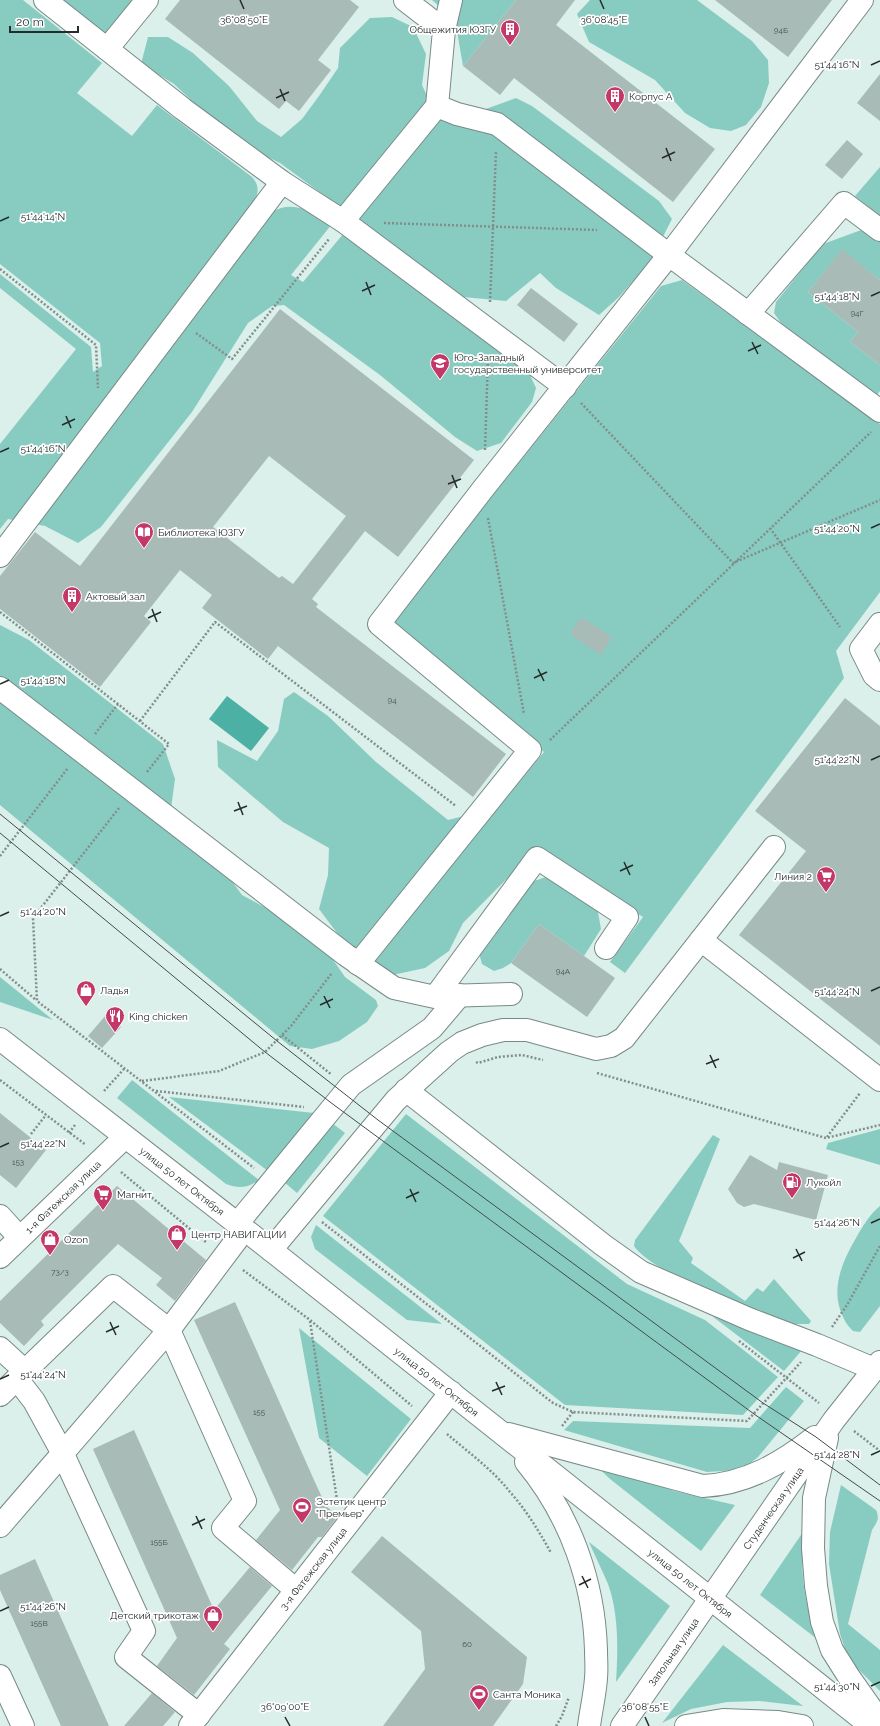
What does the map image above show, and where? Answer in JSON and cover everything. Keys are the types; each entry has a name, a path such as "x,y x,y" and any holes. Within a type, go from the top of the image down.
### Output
{"main road":[{"path":"45,0 183,109 282,182 343,221 565,387"},
{"path":"107,49 147,0"},
{"path":"405,0 444,30"},
{"path":"343,221 437,106 444,30 451,0"},
{"path":"358,964 530,750 379,624 483,489 669,255 862,0"},
{"path":"437,106 457,114 497,124 669,255 880,411"},
{"path":"0,556 282,182"},
{"path":"748,314 844,203 880,230"},
{"path":"880,624 861,649 874,675 880,680"},
{"path":"0,688 358,964 394,988 435,997 511,994"},
{"path":"271,1250 369,1130 406,1090 449,1052 462,1043 482,1035 503,1030 527,1030 596,1049 611,1046 624,1038 774,847"},
{"path":"435,997 537,858 627,917 606,948"},
{"path":"701,940 877,1077"},
{"path":"0,1526 62,1452 169,1330 272,1182 350,1085 432,1028 460,995"},
{"name":"улица 50 лет Октября","path":"0,1039 271,1250 872,1726"},
{"path":"406,1090 602,1245 640,1272 749,1319 877,1366"},
{"name":"1-я Фатежская улица","path":"0,1257 125,1137"},
{"path":"0,1216 19,1238"},
{"path":"0,1396 113,1286 169,1330 245,1501 223,1528 296,1590"},
{"path":"0,1348 21,1375 62,1452 144,1631 126,1657 194,1721"},
{"name":"Студенческая улица","path":"711,1598 834,1420 877,1366"},
{"name":"3-я Фатежская улица","path":"194,1721 451,1392"},
{"path":"503,1433 704,1486 718,1485 754,1475 780,1462 816,1437 834,1420"},
{"path":"834,1420 825,1443 814,1498 812,1548 816,1586 822,1622 832,1650 849,1678 880,1721"},
{"path":"503,1433 534,1470 557,1505 576,1545 587,1584 595,1630 596,1677 589,1726"},
{"name":"Запольная улица","path":"622,1726 711,1598"},
{"path":"0,1676 22,1726"},
{"path":"686,1726 723,1720 778,1722 802,1726"}],"path":[{"path":"0,269 96,345 100,424"},
{"path":"565,387 733,563 880,500"},
{"path":"483,489 530,750"},
{"path":"770,528 840,627"},
{"path":"0,612 168,744 33,918 37,1001"},
{"path":"140,721 215,622 458,808"},
{"path":"0,856 118,704"},
{"path":"0,969 37,1001 272,1182"},
{"path":"449,1052 478,1063 498,1057 522,1055 551,1062"},
{"path":"594,1072 826,1138 880,1125"},
{"path":"826,1138 877,1077"},
{"path":"154,1090 319,1109 327,1113"},
{"path":"31,1134 46,1115"},
{"path":"305,1209 553,1403 573,1412 747,1421 817,1345 847,1305 880,1246"},
{"path":"310,1320 342,1532"},
{"path":"479,1461 510,1491 539,1531 554,1558"},
{"path":"556,1726 562,1716 570,1695"}],"green space":[{"path":"0,0 23,0 102,63 77,93 132,136 157,105 252,177 256,182 257,187 256,198 270,213 286,207 302,208 332,224 291,275 303,282 344,233 530,375 536,388 532,402 501,443 477,451 455,437 380,375 284,305 272,306 248,323 192,412 101,527 78,543 45,526 8,519 0,529 0,444 76,349 0,288 0,274 91,347 93,372 102,366 100,343 0,264"},
{"path":"58,0 139,0 107,40"},
{"path":"432,0 516,0 463,66 455,20"},
{"path":"590,0 697,0 752,41 768,60 769,83 761,107 746,125 731,131 710,128 685,113 655,80 589,42 577,14"},
{"path":"392,17 413,27 426,54 422,85 428,98 450,122 516,98 532,106 659,201 672,219 650,262 619,297 599,315 556,288 540,273 506,301 463,297 280,163 253,150 209,117 174,84 141,64 148,37 168,37 193,53 229,86 257,121 281,137 302,119 338,68 340,48 370,18"},
{"path":"880,167 880,216 855,196"},
{"path":"864,229 880,241 880,280 842,250 808,292 858,332 850,342 880,365 880,391 876,396 781,323 774,313 776,302 823,244"},
{"path":"682,280 880,424 880,592 836,651 844,678 625,973 610,962 643,917 542,855 539,846 463,923 449,951 425,968 388,976 362,958 337,933 319,909 328,875 329,848 283,822 218,767 217,740 257,761 278,731 284,699 294,692 328,716 376,762 448,820 499,807 544,752 401,637 393,627 394,618 661,286"},
{"path":"0,625 29,640 163,744 175,779 169,823 218,862 242,895 316,935 345,977 376,1000 378,1006 367,1022 339,1041 312,1049 290,1046 0,805"},
{"path":"546,877 597,907 601,929 584,956 539,924 511,963 494,971 482,964 479,953 531,882"},
{"path":"0,977 53,1020 0,1002"},
{"path":"132,1080 259,1180 251,1185 243,1187 235,1187 226,1184 117,1098"},
{"path":"169,1097 314,1113 268,1171"},
{"path":"406,1114 627,1284 705,1320 778,1377 743,1415 565,1405 323,1216"},
{"path":"332,1123 345,1133 297,1193 284,1182"},
{"path":"880,1129 880,1165 826,1149 828,1143"},
{"path":"713,1135 720,1139 679,1241 693,1258 691,1263 745,1301 757,1288 763,1292 774,1279 811,1321 809,1324 795,1324 708,1291 662,1268 645,1257 634,1246 635,1240"},
{"path":"880,1206 880,1306 860,1332 853,1331 846,1323 840,1308 838,1298 839,1277 846,1257 856,1238 869,1217"},
{"path":"316,1225 442,1324 407,1320 315,1249 311,1237"},
{"path":"712,1316 802,1350 784,1371"},
{"path":"299,1328 411,1419 367,1476 319,1438"},
{"path":"786,1387 804,1401 758,1457 748,1465 737,1470 707,1472 564,1430 573,1421 750,1428"},
{"path":"588,1458 674,1491 735,1505 701,1551 610,1479"},
{"path":"841,1485 876,1510 878,1516 877,1523 872,1530 848,1624 880,1650 880,1691 856,1667 846,1652 840,1634 829,1564 830,1532"},
{"path":"803,1532 802,1561 804,1587 817,1639 760,1595"},
{"path":"589,1542 670,1606 616,1682 617,1633 612,1596"},
{"path":"723,1645 803,1706 759,1701 727,1702 691,1709 662,1723"}],"water":[{"path":"227,696 269,728 251,751 209,719"}],"building":[{"path":"180,0 350,0 359,7 318,60 331,70 299,111 286,101 279,109 165,19"},
{"name":"Корпус А","path":"516,0 575,0 556,25 715,149 673,202 514,78 500,95 463,66"},
{"path":"715,0 832,0 788,57"},
{"path":"880,74 880,121 857,103"},
{"path":"847,140 863,154 842,179 825,165"},
{"path":"842,249 880,280 880,365 850,342 858,332 808,292"},
{"path":"531,288 578,324 564,342 517,305"},
{"path":"280,309 474,460 398,557 365,531 312,599 318,604 316,607 506,754 473,797 278,646 268,659 202,608 212,595 180,570 144,616 151,622 100,687 0,609 0,576 35,532 80,566","holes":["269,456 346,516 293,584 282,576 279,578 213,527"]},
{"path":"581,617 612,637 601,655 570,634"},
{"name":"Линия 2","path":"845,698 880,726 880,1046 739,935 806,851 755,811"},
{"path":"539,924 615,978 587,1017 511,963"},
{"path":"106,1015 121,1027 102,1048 88,1036"},
{"path":"0,1113 46,1150 16,1188 0,1175"},
{"path":"750,1155 777,1170 779,1162 828,1175 816,1220 754,1204 744,1207 737,1203 728,1189"},
{"path":"117,1186 206,1260 175,1301 156,1285 162,1278 118,1244 41,1321 44,1325 24,1346 0,1323 0,1301"},
{"path":"235,1302 326,1506 332,1511 336,1519 322,1537 318,1537 292,1570 256,1540 280,1510 194,1320"},
{"path":"134,1430 214,1610 250,1567 272,1586 224,1644 230,1649 194,1695 157,1666 177,1638 93,1449"},
{"path":"382,1536 527,1657 523,1684 493,1726 383,1726 425,1669 421,1631 351,1572"},
{"path":"35,1559 109,1726 61,1726 0,1590 0,1575"},
{"path":"152,1693 175,1712 163,1726 124,1726"}],"tram line":[{"path":"0,814 277,1041 378,1120 763,1403 816,1437 880,1485"},
{"path":"0,833 265,1052 334,1105 754,1414 880,1501"}],"place":[{"name":"Общежития ЮЗГУ","path":"510,46"},
{"name":"Корпус А","path":"615,113"},
{"name":"Юго-Западный государственный университет","path":"440,380"},
{"name":"Библиотека ЮЗГУ","path":"144,549"},
{"name":"Актовый зал","path":"72,613"},
{"name":"Линия 2","path":"826,893"},
{"name":"Ладья","path":"86,1007"},
{"name":"King chicken","path":"115,1033"},
{"name":"Лукойл","path":"792,1199"},
{"name":"Магнит","path":"103,1211"},
{"name":"Центр НАВИГАЦИИ","path":"177,1251"},
{"name":"Ozon","path":"50,1256"},
{"name":"Эстетик центр \"Премьер\"","path":"302,1524"},
{"name":"Детский трикотаж","path":"213,1632"},
{"name":"Санта Моника","path":"479,1711"}]}
